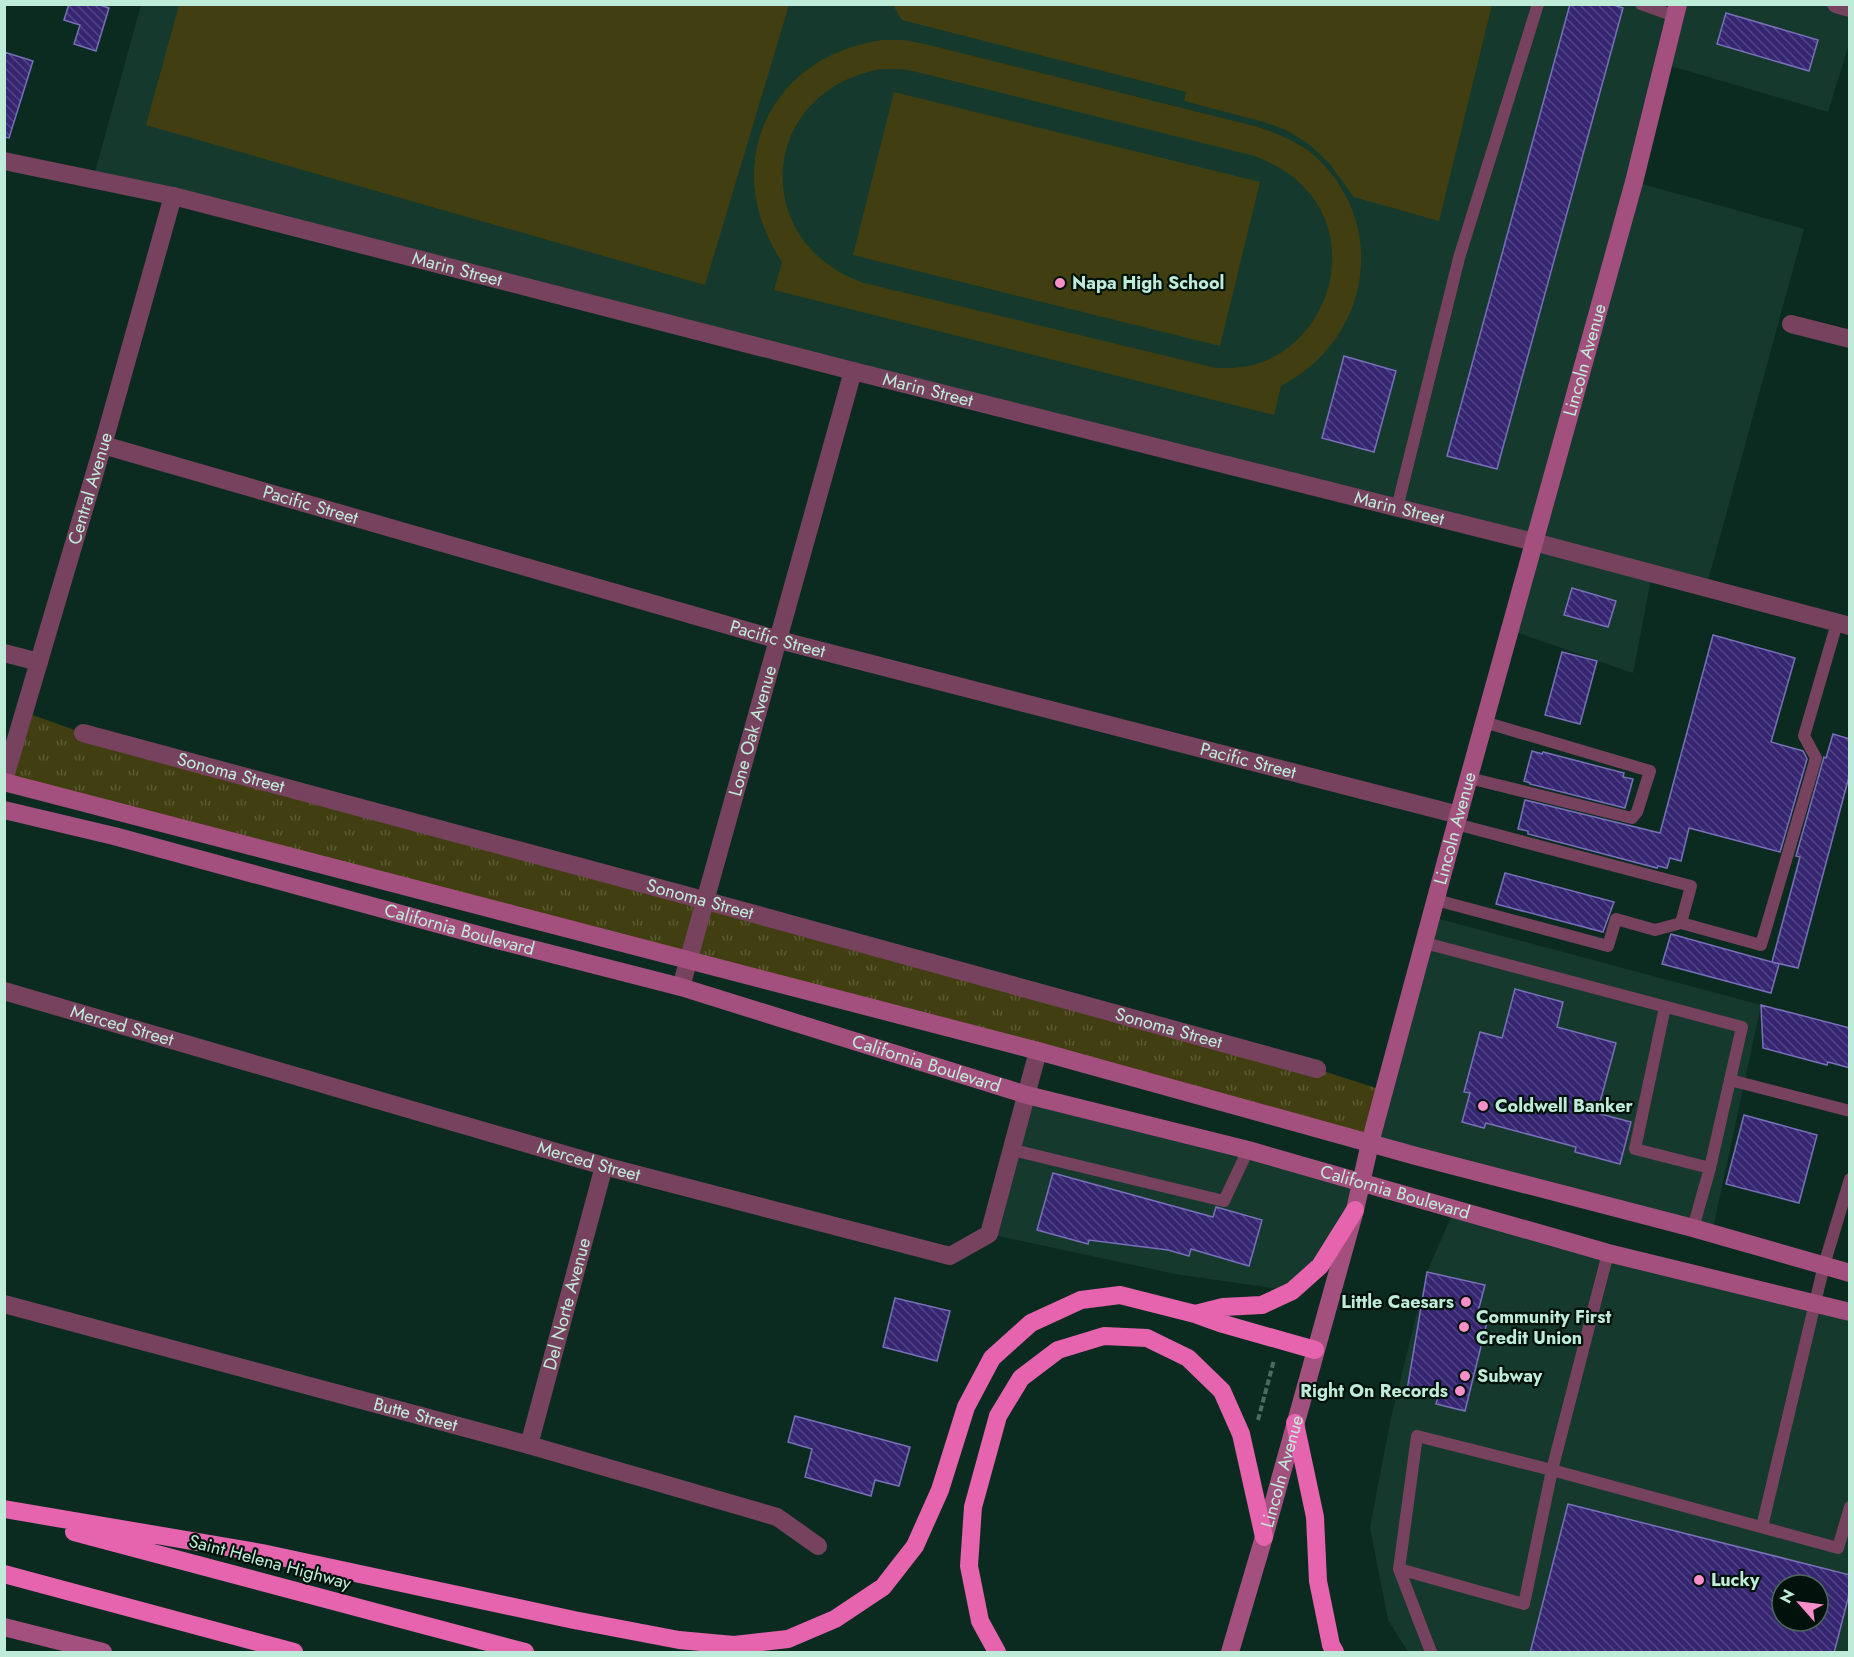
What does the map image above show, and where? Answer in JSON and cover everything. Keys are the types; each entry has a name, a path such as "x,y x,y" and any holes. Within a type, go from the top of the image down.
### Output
{"highway":[{"path":"1195,1314 1223,1307 1262,1305 1292,1291 1320,1266 1355,1209"},
{"path":"4,1511 262,1553 574,1620 679,1640 734,1645 788,1639 835,1618 883,1587 915,1546 940,1490 966,1407 992,1358 1031,1323 1081,1300 1120,1295 1195,1314 1315,1350"},
{"path":"997,1653 980,1621 969,1566 973,1507 998,1416 1022,1378 1058,1350 1104,1336 1146,1338 1188,1359 1222,1391 1241,1434 1264,1537"},
{"path":"1295,1424 1315,1517 1318,1581 1331,1645 1335,1653"},
{"name":"Saint Helena Highway","path":"4,1511 525,1653"},
{"path":"4,1574 294,1653"}],"street":[{"path":"1836,4 1850,8"},
{"name":"Lincoln Avenue","path":"1230,1653 1355,1209 1370,1143 1457,820 1634,182 1676,10"},
{"name":"Marin Street","path":"4,161 173,196 853,371 1534,542 1843,625"},
{"name":"Central Avenue","path":"4,781 103,445 173,196"},
{"path":"1791,324 1850,339"},
{"name":"Lone Oak Avenue","path":"681,987 707,901 853,371"},
{"name":"Pacific Street","path":"103,445 779,640 1457,820"},
{"path":"4,653 39,662"},
{"name":"Sonoma Street","path":"83,733 707,901 1317,1069"},
{"name":"California Boulevard","path":"4,781 1038,1051 1370,1143 1693,1228 1850,1273"},
{"name":"California Boulevard","path":"4,810 114,836 497,940 681,987 1027,1095 1248,1150 1608,1253 1850,1312"},
{"name":"Merced Street","path":"4,991 604,1166 950,1256 989,1234 1038,1051"},
{"name":"Del Norte Avenue","path":"529,1445 604,1166"},
{"name":"Butte Street","path":"4,1304 529,1445 777,1517 818,1546"},
{"path":"4,1627 103,1653"}],"lane":[{"path":"1397,508 1460,258 1538,4"},
{"path":"1641,4 1676,10"},
{"path":"1436,900 1608,946 1616,919 1655,930 1681,923 1761,945 1816,758 1804,736 1843,625"},
{"path":"1469,778 1632,818 1637,812 1650,771 1485,722"},
{"path":"1457,820 1690,886 1681,923"},
{"path":"1425,943 1742,1027 1710,1168 1693,1228"},
{"path":"1665,1007 1635,1149 1710,1168"},
{"path":"1730,1080 1850,1111"},
{"path":"1013,1150 1224,1201 1248,1150"},
{"path":"1762,1527 1824,1265 1850,1179"},
{"path":"1399,1569 1524,1604 1552,1470 1608,1253"},
{"path":"1431,1653 1399,1569 1418,1436 1844,1550 1850,1507"}],"path":[{"path":"1256,1426 1275,1360"}],"shaded area":[{"name":"Napa High School","path":"1836,4 1849,8 1849,44 1828,112 1664,64 1635,182 1804,229 1706,588 1652,574 1633,673 1510,630 1534,543 93,179 141,5"},
{"path":"1432,917 1761,1005 1712,1233 1370,1143"},
{"path":"1027,1095 1361,1182 1355,1210 1292,1291 1175,1274 989,1234"},
{"path":"1454,1210 1849,1312 1849,1652 1408,1652 1388,1620 1370,1527 1391,1418 1427,1272"}],"green space":[{"path":"179,4 789,5 705,285 146,125"},
{"path":"893,5 1492,5 1439,221 1354,197 1329,163 1309,144 1286,130 1184,101 1186,92 902,20"},
{"path":"882,40 903,40 925,44 1258,127 1292,141 1321,162 1343,190 1356,221 1361,252 1359,284 1349,315 1333,342 1310,367 1281,386 1274,415 774,290 782,262 763,226 755,189 756,154 766,121 784,92 810,68 843,50","holes":["883,69 901,69 1251,155 1284,170 1311,195 1325,218 1331,244 1332,270 1326,295 1315,318 1298,339 1278,355 1253,365 1216,368 864,283 826,263 800,235 786,202 783,168 792,134 812,105 842,82"]},
{"path":"894,92 1260,182 1220,346 853,255"},
{"path":"24,712 83,733 1317,1069 1385,1091 1370,1143 5,782"}],"building":[{"path":"69,4 97,4 109,8 96,51 74,44 80,25 64,20"},
{"path":"1570,4 1611,4 1623,8 1497,469 1447,456"},
{"path":"1726,13 1818,40 1809,71 1717,44"},
{"path":"4,52 33,61 9,138 4,137"},
{"path":"1344,356 1396,371 1374,452 1322,438"},
{"path":"1572,588 1616,601 1608,627 1564,615"},
{"path":"1713,635 1795,658 1771,742 1803,751 1807,759 1780,852 1689,828 1681,861 1670,858 1667,868 1658,866 1657,868 1528,834 1528,831 1518,829 1525,800 1660,833"},
{"path":"1562,652 1597,661 1580,724 1545,715"},
{"path":"1833,734 1850,739 1850,773 1798,968 1772,962 1800,857 1796,856 1824,757 1826,758"},
{"path":"1532,751 1624,773 1623,777 1633,779 1625,808 1524,781"},
{"path":"1505,873 1614,902 1603,932 1496,904"},
{"path":"1671,934 1779,964 1771,993 1662,964"},
{"path":"1515,989 1563,1002 1557,1027 1616,1043 1597,1113 1631,1122 1620,1164 1575,1152 1576,1147 1486,1123 1484,1128 1462,1122 1470,1093 1464,1092 1480,1032 1502,1038"},
{"path":"1761,1005 1850,1028 1850,1068 1828,1062 1827,1065 1763,1048"},
{"path":"1744,1115 1817,1135 1799,1203 1726,1184"},
{"path":"1053,1173 1213,1217 1216,1207 1262,1220 1249,1266 1191,1249 1189,1256 1168,1250 1089,1240 1088,1244 1037,1230"},
{"path":"1427,1272 1485,1285 1476,1319 1487,1322 1465,1411 1436,1404 1438,1397 1407,1390"},
{"path":"895,1298 950,1311 937,1361 883,1347"},
{"path":"795,1416 910,1447 899,1486 875,1480 871,1496 805,1477 812,1449 788,1442"},
{"name":"Lucky","path":"1568,1504 1850,1575 1850,1591 1834,1653 1530,1653"}],"place":[{"name":"Napa High School","path":"1060,283"},
{"name":"Coldwell Banker","path":"1483,1106"},
{"name":"Little Caesars","path":"1466,1302"},
{"name":"Community First Credit Union","path":"1464,1327"},
{"name":"Subway","path":"1465,1376"},
{"name":"Right On Records","path":"1460,1391"},
{"name":"Lucky","path":"1699,1580"}]}
